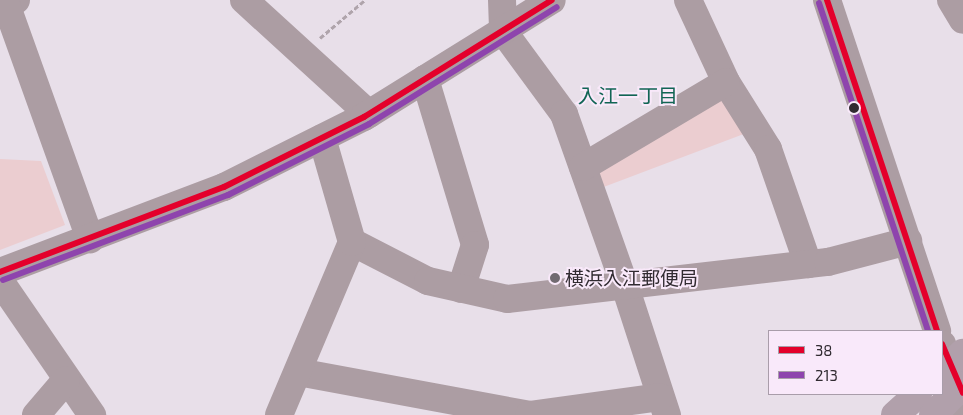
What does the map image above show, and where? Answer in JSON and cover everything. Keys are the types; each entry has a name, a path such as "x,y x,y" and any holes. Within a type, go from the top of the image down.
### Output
{"highway":[{"path":"932,415 955,377"},
{"path":"895,415 917,395"}],"street":[{"path":"16,0 6,4 90,238"},
{"path":"244,0 369,114"},
{"path":"298,372 529,415 664,406 626,286 564,114 503,31 502,0"},
{"path":"0,272 224,187 369,114 552,0"},
{"path":"688,0 726,82 768,149 808,264"},
{"path":"827,0 937,330"},
{"path":"951,0 963,20"},
{"path":"424,80 475,245 461,289"},
{"path":"583,167 726,82"},
{"path":"279,415 352,242 322,138"},
{"path":"352,242 428,281 507,300 808,264 908,241"},
{"path":"0,281 66,380 92,415"},
{"path":"36,415 66,380"}],"path":[{"path":"302,53 366,0"}],"shaded area":[{"path":"724,90 749,132 601,188 596,167"},
{"path":"0,159 41,161 65,225 0,250"}],"transit line":[{"name":"38","path":"0,272 224,187 364,117 552,0"},
{"name":"38","path":"827,0 937,330"},
{"name":"213","path":"819,3 928,330"},
{"name":"213","path":"3,280 228,195 369,124 557,7"},
{"name":"38","path":"943,346 963,393"}],"place":[{"name":"横浜入江郵便局","path":"555,278"}],"district":[{"name":"入江一丁目","path":"628,95"}]}
